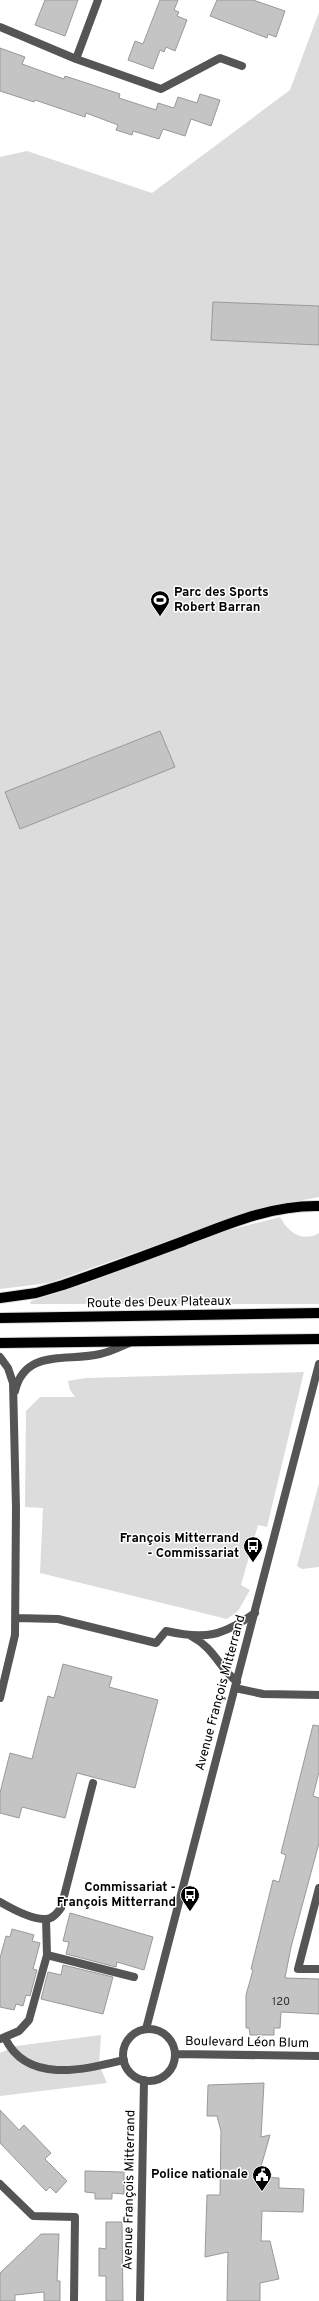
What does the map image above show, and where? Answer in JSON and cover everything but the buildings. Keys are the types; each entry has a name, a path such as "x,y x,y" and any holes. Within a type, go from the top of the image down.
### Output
{"main road":[{"path":"0,1298 36,1293 64,1286 235,1221 291,1207 319,1206"},
{"name":"Route des Deux Plateaux","path":"0,1318 319,1313"},
{"path":"0,1343 319,1339"}],"street":[{"path":"76,59 98,0"},
{"path":"0,27 76,59 161,89 220,58 242,66"},
{"path":"14,1396 20,1377 28,1368 38,1362 50,1358 101,1354 135,1341"},
{"path":"0,1357 11,1375 14,1396 16,1618 11,1658 0,1698"},
{"name":"Avenue François Mitterrand","path":"146,2029 319,1364"},
{"path":"190,1636 222,1632 233,1628 255,1613"},
{"path":"16,1618 58,1619 156,1644 166,1630 190,1636 210,1648 236,1685 263,1694 319,1695"},
{"path":"0,1902 34,1917 46,1919 54,1916 61,1908 93,1783"},
{"path":"319,1888 298,1969 319,1969"},
{"path":"46,1919 48,1955 29,2020 19,2031 2,2038 11,2051 26,2063 37,2067 54,2070 105,2065 124,2060"},
{"path":"48,1955 134,1977"},
{"path":"146,2029 163,2033 169,2038 175,2054 174,2062 166,2074 159,2079 144,2080 130,2072 124,2060 127,2042 138,2031 146,2029"},
{"name":"Boulevard Léon Blum","path":"175,2054 319,2056"},
{"name":"Avenue François Mitterrand","path":"140,2301 144,2080"},
{"path":"0,2184 33,2216 75,2217 74,2301"}],"shaded area":[{"name":"Parc des Sports Robert Barran","path":"319,12 319,1197 262,1208 49,1283 0,1289 0,157 27,151 152,193 290,90"},
{"path":"280,1217 287,1227 296,1234 307,1237 319,1233 319,1304 30,1304 31,1301 85,1284 221,1232"},
{"path":"304,1372 267,1527 258,1525 241,1585 250,1590 238,1611 227,1619 40,1573 43,1508 25,1507 26,1411 40,1397 75,1397 70,1390 68,1381 86,1378"},
{"path":"319,1483 319,1567 302,1569 297,1566"},
{"path":"101,2035 99,2065 107,2083 0,2096 0,2053 16,2046"}],"place":[{"name":"Parc des Sports Robert Barran","path":"160,617"},
{"name":"François Mitterrand - Commissariat","path":"253,1563"},
{"name":"Commissariat - François Mitterrand","path":"190,1912"},
{"name":"Police nationale","path":"262,2192"}]}
